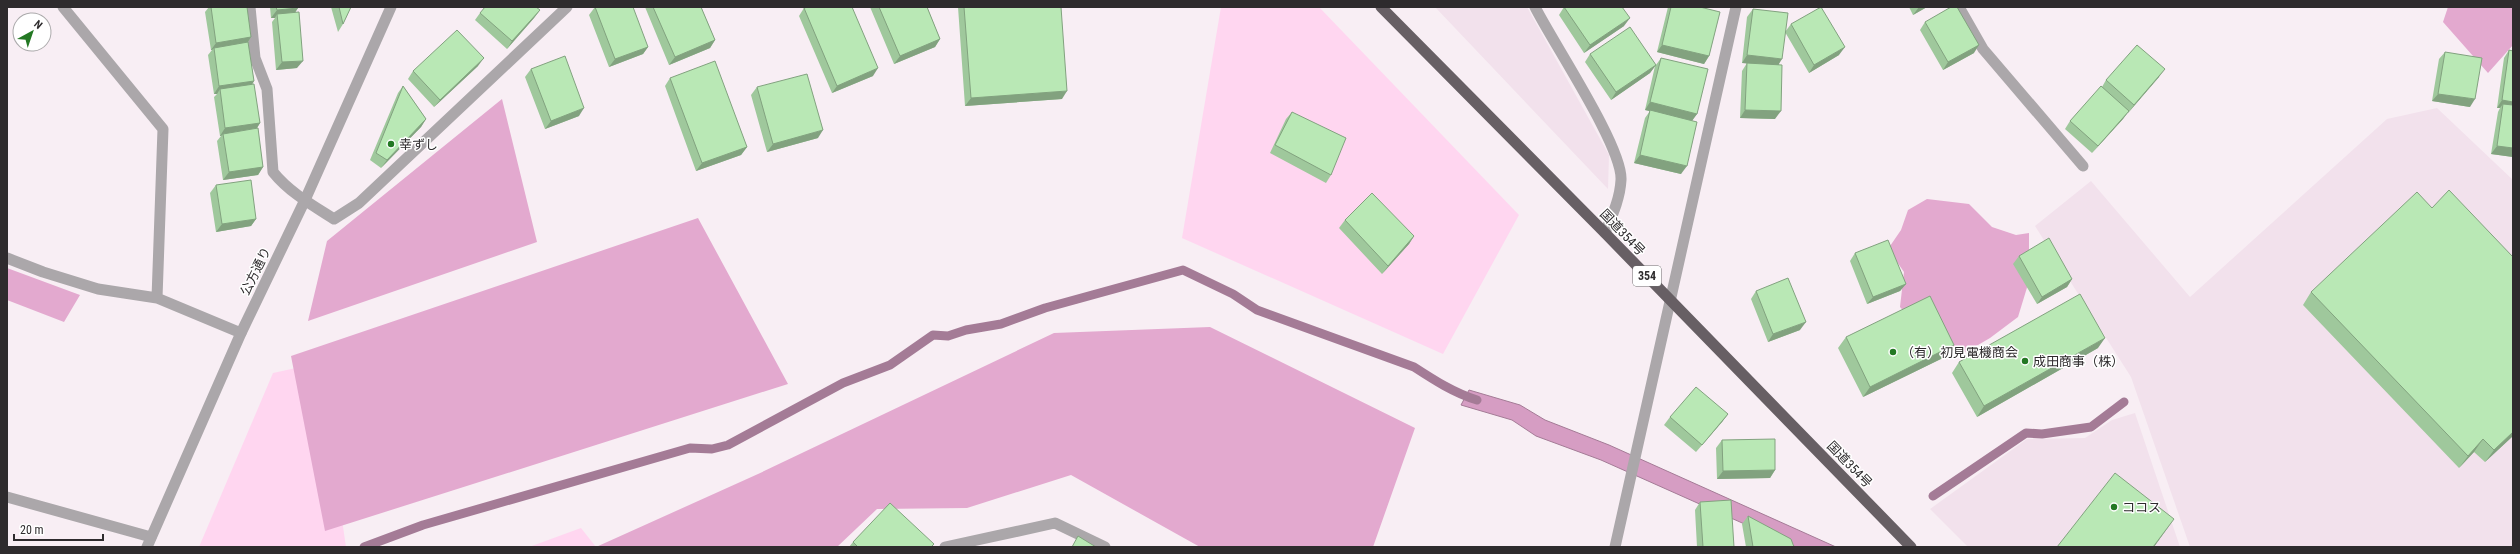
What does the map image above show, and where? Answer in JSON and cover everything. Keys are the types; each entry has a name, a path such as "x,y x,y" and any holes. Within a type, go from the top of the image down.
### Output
{"highway":[{"name":"国道354号","path":"1381,7 1605,233 1911,547"}],"street":[{"path":"63,7 163,129 157,298"},
{"path":"250,7 255,58 267,89 273,172 281,181 305,200 334,219 359,203 567,7"},
{"name":"公方通り","path":"149,542 241,333 305,200 391,7"},
{"path":"1535,7 1614,149 1621,179 1615,209 1605,233"},
{"path":"1615,547 1671,301 1678,259 1736,7"},
{"path":"1959,7 1983,49 2083,166"},
{"path":"7,258 43,272 98,289 157,298 241,333"},
{"path":"7,497 149,542"},
{"path":"945,547 1055,523 1105,547"}],"shaded area":[{"path":"1221,7 1319,7 1519,215 1443,354 1182,238"},
{"path":"1435,7 1527,7 1609,155 1608,189"},
{"path":"2448,7 2513,7 2513,45 2488,73 2443,22"},
{"path":"502,99 537,242 308,321 327,241"},
{"path":"2437,108 2513,180 2513,547 2190,547 2131,377 2035,226 2091,181 2190,297 2387,119"},
{"path":"1927,199 1969,204 1992,227 2016,235 2029,233 2029,281 2018,317 1990,338 1966,352 1930,340 1900,307 1904,272 1888,249 1901,230 1908,210"},
{"path":"698,218 788,384 325,531 291,356"},
{"path":"7,268 80,295 64,322 7,300"},
{"path":"1210,327 1415,428 1373,547 1200,547 1071,475 967,508 877,509 837,547 596,547 758,474 1054,333"},
{"path":"319,363 346,547 199,547 273,373"},
{"path":"1469,390 1520,405 1545,420 1609,445 1836,547 1796,547 1601,460 1536,436 1512,420 1461,405"},
{"path":"2135,413 2180,547 1968,547 1930,509 2027,439 2085,438 2112,420"},
{"path":"581,528 596,547 529,547"}],"building":[{"path":"211,7 247,7 251,37 216,43"},
{"path":"276,7 298,7 298,8 277,10"},
{"path":"339,7 351,7 343,24"},
{"path":"485,7 536,7 540,10 512,41 480,13"},
{"path":"595,7 633,7 648,47 615,59"},
{"path":"653,7 701,7 715,40 675,57"},
{"path":"852,7 878,68 837,86 804,8"},
{"path":"879,7 927,7 940,39 900,56"},
{"path":"964,7 1061,7 1067,91 971,98"},
{"path":"1564,7 1622,7 1630,18 1590,45"},
{"path":"1671,7 1700,7 1720,12 1709,56 1662,45"},
{"path":"1821,7 1845,47 1814,65 1791,24"},
{"path":"1951,7 1957,7 1979,45 1948,62 1925,22"},
{"path":"1753,9 1788,13 1782,59 1747,55"},
{"path":"299,12 303,61 282,62 277,14"},
{"path":"1630,27 1656,65 1616,92 1590,54"},
{"path":"457,30 484,58 440,100 413,71"},
{"path":"248,42 254,81 219,86 214,48"},
{"path":"2137,45 2165,69 2134,105 2106,80"},
{"path":"2509,50 2513,51 2513,102 2502,100"},
{"path":"2445,52 2482,58 2475,99 2438,94"},
{"path":"565,56 584,108 551,121 531,69"},
{"path":"1661,58 1708,69 1697,114 1650,102"},
{"path":"715,61 747,147 702,163 670,78"},
{"path":"1747,63 1782,65 1781,111 1745,110"},
{"path":"807,74 823,130 773,144 757,87"},
{"path":"254,84 260,123 225,128 220,89"},
{"name":"幸ずし","path":"403,86 426,119 387,160 376,153"},
{"path":"2101,86 2129,111 2098,146 2070,121"},
{"path":"2503,104 2513,105 2513,148 2497,146"},
{"path":"1650,110 1697,122 1687,166 1640,155"},
{"path":"1292,112 1346,138 1331,175 1275,145"},
{"path":"258,128 263,167 229,172 223,134"},
{"path":"251,180 256,219 222,224 216,185"},
{"path":"2449,190 2513,257 2513,432 2494,450 2483,439 2468,456 2311,292 2417,192 2432,208"},
{"path":"1372,193 1414,236 1388,266 1345,220"},
{"path":"2049,238 2072,279 2042,297 2019,256"},
{"path":"1888,240 1906,284 1873,297 1855,253"},
{"path":"1788,278 1806,322 1773,334 1756,291"},
{"name":"成田商事（株）","path":"2080,294 2105,338 1984,406 1959,362"},
{"name":"（有）初見電機商会","path":"1930,296 1954,345 1870,387 1846,337"},
{"path":"1696,387 1728,414 1702,445 1670,417"},
{"path":"1775,439 1775,470 1723,471 1722,440"},
{"name":"ココス","path":"2115,473 2174,519 2153,547 2057,547"},
{"path":"1731,500 1734,547 1703,547 1700,502"},
{"path":"890,503 934,544 931,547 858,547 853,542"},
{"path":"1748,516 1791,539 1794,547 1753,547"},
{"path":"1078,536 1096,547 1072,547"}],"waterway":[{"path":"364,547 423,525 690,448 712,449 728,445 843,383 890,365 933,335 948,336 966,330 1001,324 1045,308 1183,270 1233,294 1257,310 1414,367 1452,390 1477,400"},
{"path":"1933,496 2026,433 2042,434 2091,427 2124,402"}],"place":[{"name":"幸ずし","path":"391,144"},
{"name":"（有）初見電機商会","path":"1893,352"},
{"name":"成田商事（株）","path":"2025,361"},
{"name":"ココス","path":"2114,507"}]}
